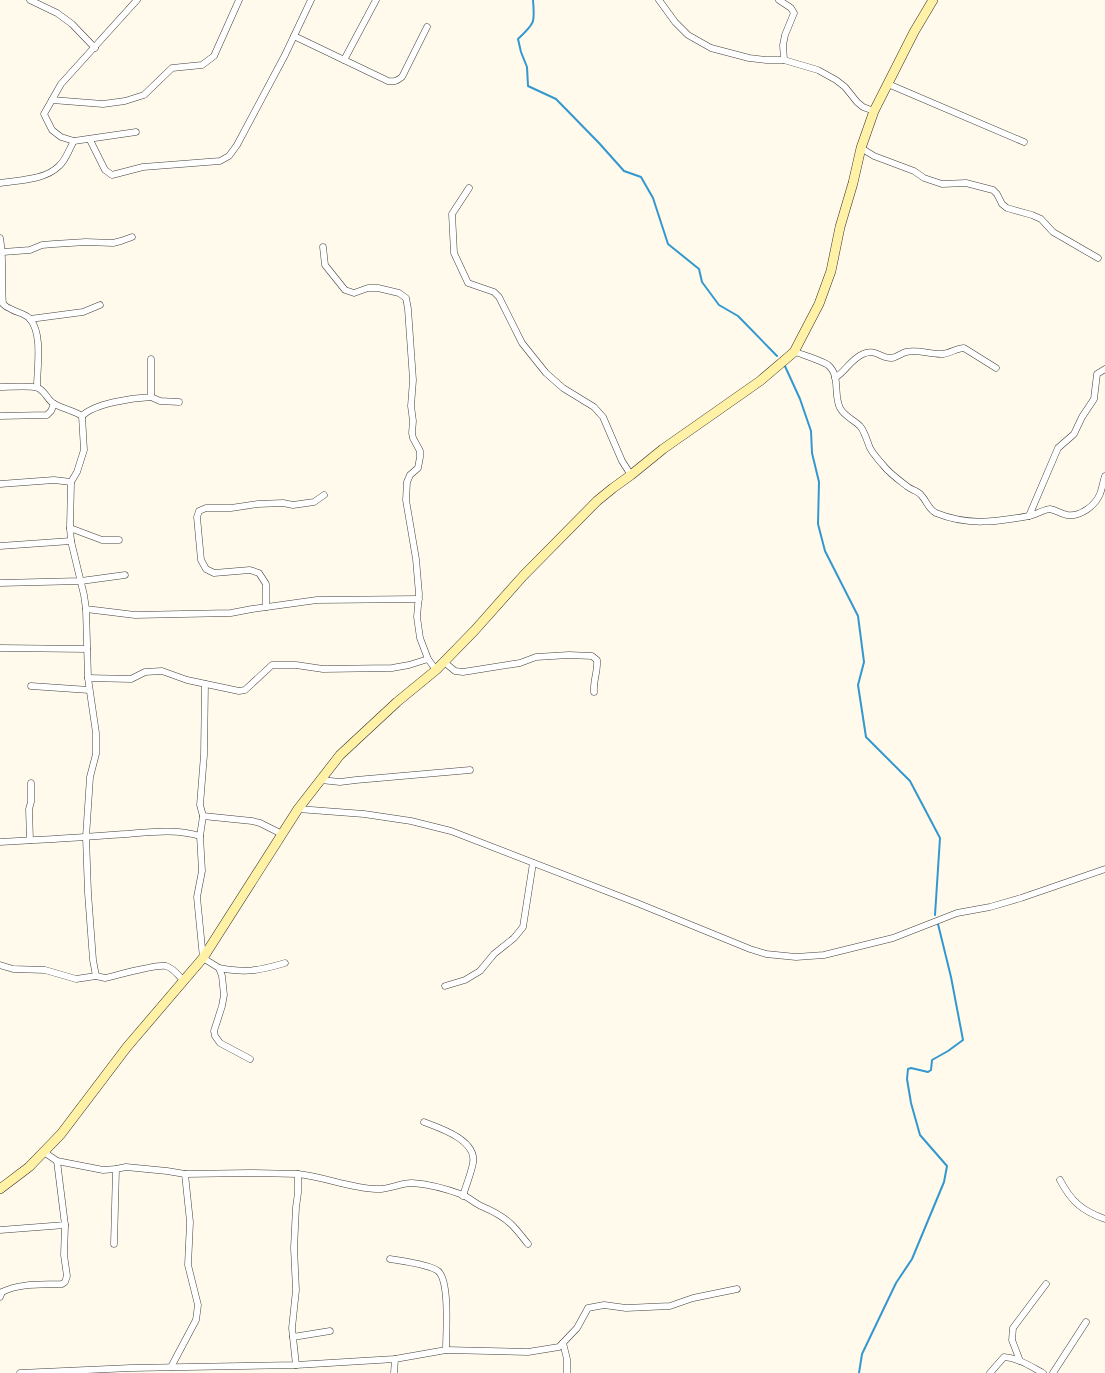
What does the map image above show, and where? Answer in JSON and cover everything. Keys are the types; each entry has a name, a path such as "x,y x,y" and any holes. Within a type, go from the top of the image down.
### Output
{"street":[{"path":"30,0 57,13 72,24 95,48"},
{"path":"136,132 90,140 74,141 61,137 52,130 44,114 61,84 137,0"},
{"path":"52,100 103,104 125,101 144,95 172,68 202,65 214,56 239,0"},
{"path":"90,140 104,170 112,175 144,167 220,161 229,156 237,145 286,55 311,0"},
{"path":"344,60 376,0"},
{"path":"659,0 675,22 688,35 711,48 761,60 784,60 818,70 845,87 857,102 874,111"},
{"path":"779,0 791,8 794,13 785,35 783,45 784,60"},
{"path":"0,1189 29,1166 61,1134 127,1047 202,958 298,809 340,754 397,702 436,670 581,517 613,488 663,449 760,381 794,352 819,304 831,271 840,227 861,148 874,111 914,32 934,0"},
{"path":"294,36 388,81 397,81 402,77 427,27"},
{"path":"888,84 1024,142"},
{"path":"0,184 40,177 51,172 60,165 74,141"},
{"path":"861,148 874,156 914,170 918,175 942,184 966,183 993,190 997,194 1002,204 1007,208 1041,219 1053,232 1098,258"},
{"path":"469,188 455,208 451,220 454,253 466,280 472,285 494,292 499,298 522,343 546,373 563,388 594,407 603,417 622,461 631,475"},
{"path":"3,252 30,250 42,245 54,244 86,242 113,243 132,237"},
{"path":"0,238 3,252 2,305 22,313 30,319 34,326 37,336 38,358 36,387"},
{"path":"323,247 325,265 347,291 359,292 368,288 378,288 399,293 406,298 413,380 411,406 413,421 412,433 420,451 418,468 410,475 407,482 406,500 416,559 419,599 417,617 418,629 428,659 436,670"},
{"path":"30,319 84,312 100,305"},
{"path":"835,378 842,373 856,358 864,353 870,352 893,358 906,352 945,354 959,348 964,348 996,368"},
{"path":"794,352 827,365 834,373 838,402 843,412 861,427 871,450 882,465 909,488 920,494 934,512 962,521 980,522 1037,515 1050,509 1069,516 1076,515 1094,504 1100,495 1105,476"},
{"path":"151,359 151,397"},
{"path":"1029,516 1058,448 1075,431 1094,399 1097,374 1105,369"},
{"path":"0,387 36,387 42,390 49,401 82,416"},
{"path":"96,976 93,960 88,893 86,837 90,777 96,754 96,733 88,678 86,609 79,569 71,541 71,482 77,472 84,450 82,416 87,411 110,403 137,398 151,397 160,401 179,402"},
{"path":"0,416 47,415 51,411 54,404"},
{"path":"0,484 54,480 71,482"},
{"path":"266,607 266,584 259,573 250,570 214,573 206,569 201,560 197,517 199,511 206,508 231,508 258,504 283,503 293,505 314,502 324,495"},
{"path":"70,528 102,540 119,540"},
{"path":"0,546 71,541"},
{"path":"0,583 81,581 125,575"},
{"path":"86,609 135,615 232,613 317,600 419,599"},
{"path":"0,648 87,649"},
{"path":"444,662 455,671 463,672 520,663 536,657 592,656 597,660 598,667 594,681 594,692"},
{"path":"88,678 131,679 145,672 162,671 187,680 234,691 245,690 269,667 278,664 323,669 392,668 409,665 428,659"},
{"path":"202,958 197,897 202,871 200,836 202,816 200,805 204,756 205,684"},
{"path":"30,686 89,690"},
{"path":"321,780 340,782 470,770"},
{"path":"30,840 29,808 32,802 31,783"},
{"path":"298,809 364,814 411,821 451,831 637,903 750,949 766,954 796,957 824,955 893,938 957,913 990,907 1021,898 1105,868"},
{"path":"202,816 252,821 260,823 282,834"},
{"path":"0,842 148,832 180,832 200,836"},
{"path":"445,986 464,980 480,971 494,954 514,938 523,927 533,863"},
{"path":"202,958 219,968 238,972 259,970 285,963"},
{"path":"1,966 13,969 45,970 76,979 96,976 105,978 157,966 166,966 172,969 183,980"},
{"path":"219,968 222,976 224,995 214,1031 215,1036 220,1043 250,1059"},
{"path":"424,1122 442,1129 461,1140 468,1146 472,1153 473,1162 463,1196"},
{"path":"44,1152 57,1161 103,1170 126,1167 185,1174 298,1174 377,1190 387,1189 402,1183 413,1183 438,1188 463,1196 496,1212 513,1225 528,1244"},
{"path":"0,1297 2,1292 9,1288 62,1284 65,1282 65,1225 57,1161"},
{"path":"114,1244 116,1169"},
{"path":"171,1367 196,1320 198,1304 188,1265 190,1222 185,1174"},
{"path":"296,1365 292,1328 296,1290 294,1248 298,1174"},
{"path":"1060,1180 1068,1196 1086,1211 1105,1219"},
{"path":"0,1230 65,1225"},
{"path":"390,1259 414,1263 437,1270 442,1276 445,1286 446,1350"},
{"path":"1020,1361 1012,1340 1013,1328 1046,1284"},
{"path":"20,1373 171,1367 296,1365 395,1359 446,1350 528,1352 559,1347 577,1328 588,1308 604,1304 626,1308 670,1306 693,1298 737,1289"},
{"path":"1053,1373 1086,1322"},
{"path":"293,1337 330,1332"},
{"path":"562,1343 567,1359 567,1373"},
{"path":"990,1373 1004,1357 1020,1361 1043,1373"},
{"path":"394,1373 395,1359"}],"waterway":[{"path":"533,0 533,22 518,39 527,67 528,86 556,99 624,171 641,177 653,198 668,244 699,269 702,282 719,305 738,316 777,356"},
{"path":"784,364 800,399 811,431 812,453 819,482 818,524 825,551 858,616 864,662 858,685 866,737 910,781 940,838 935,915"},
{"path":"859,1373 862,1354 896,1283 912,1259 944,1182 947,1166 920,1135 911,1103 907,1079 908,1069 911,1068 928,1072 931,1070 932,1060 963,1040 951,977 938,924"}]}
